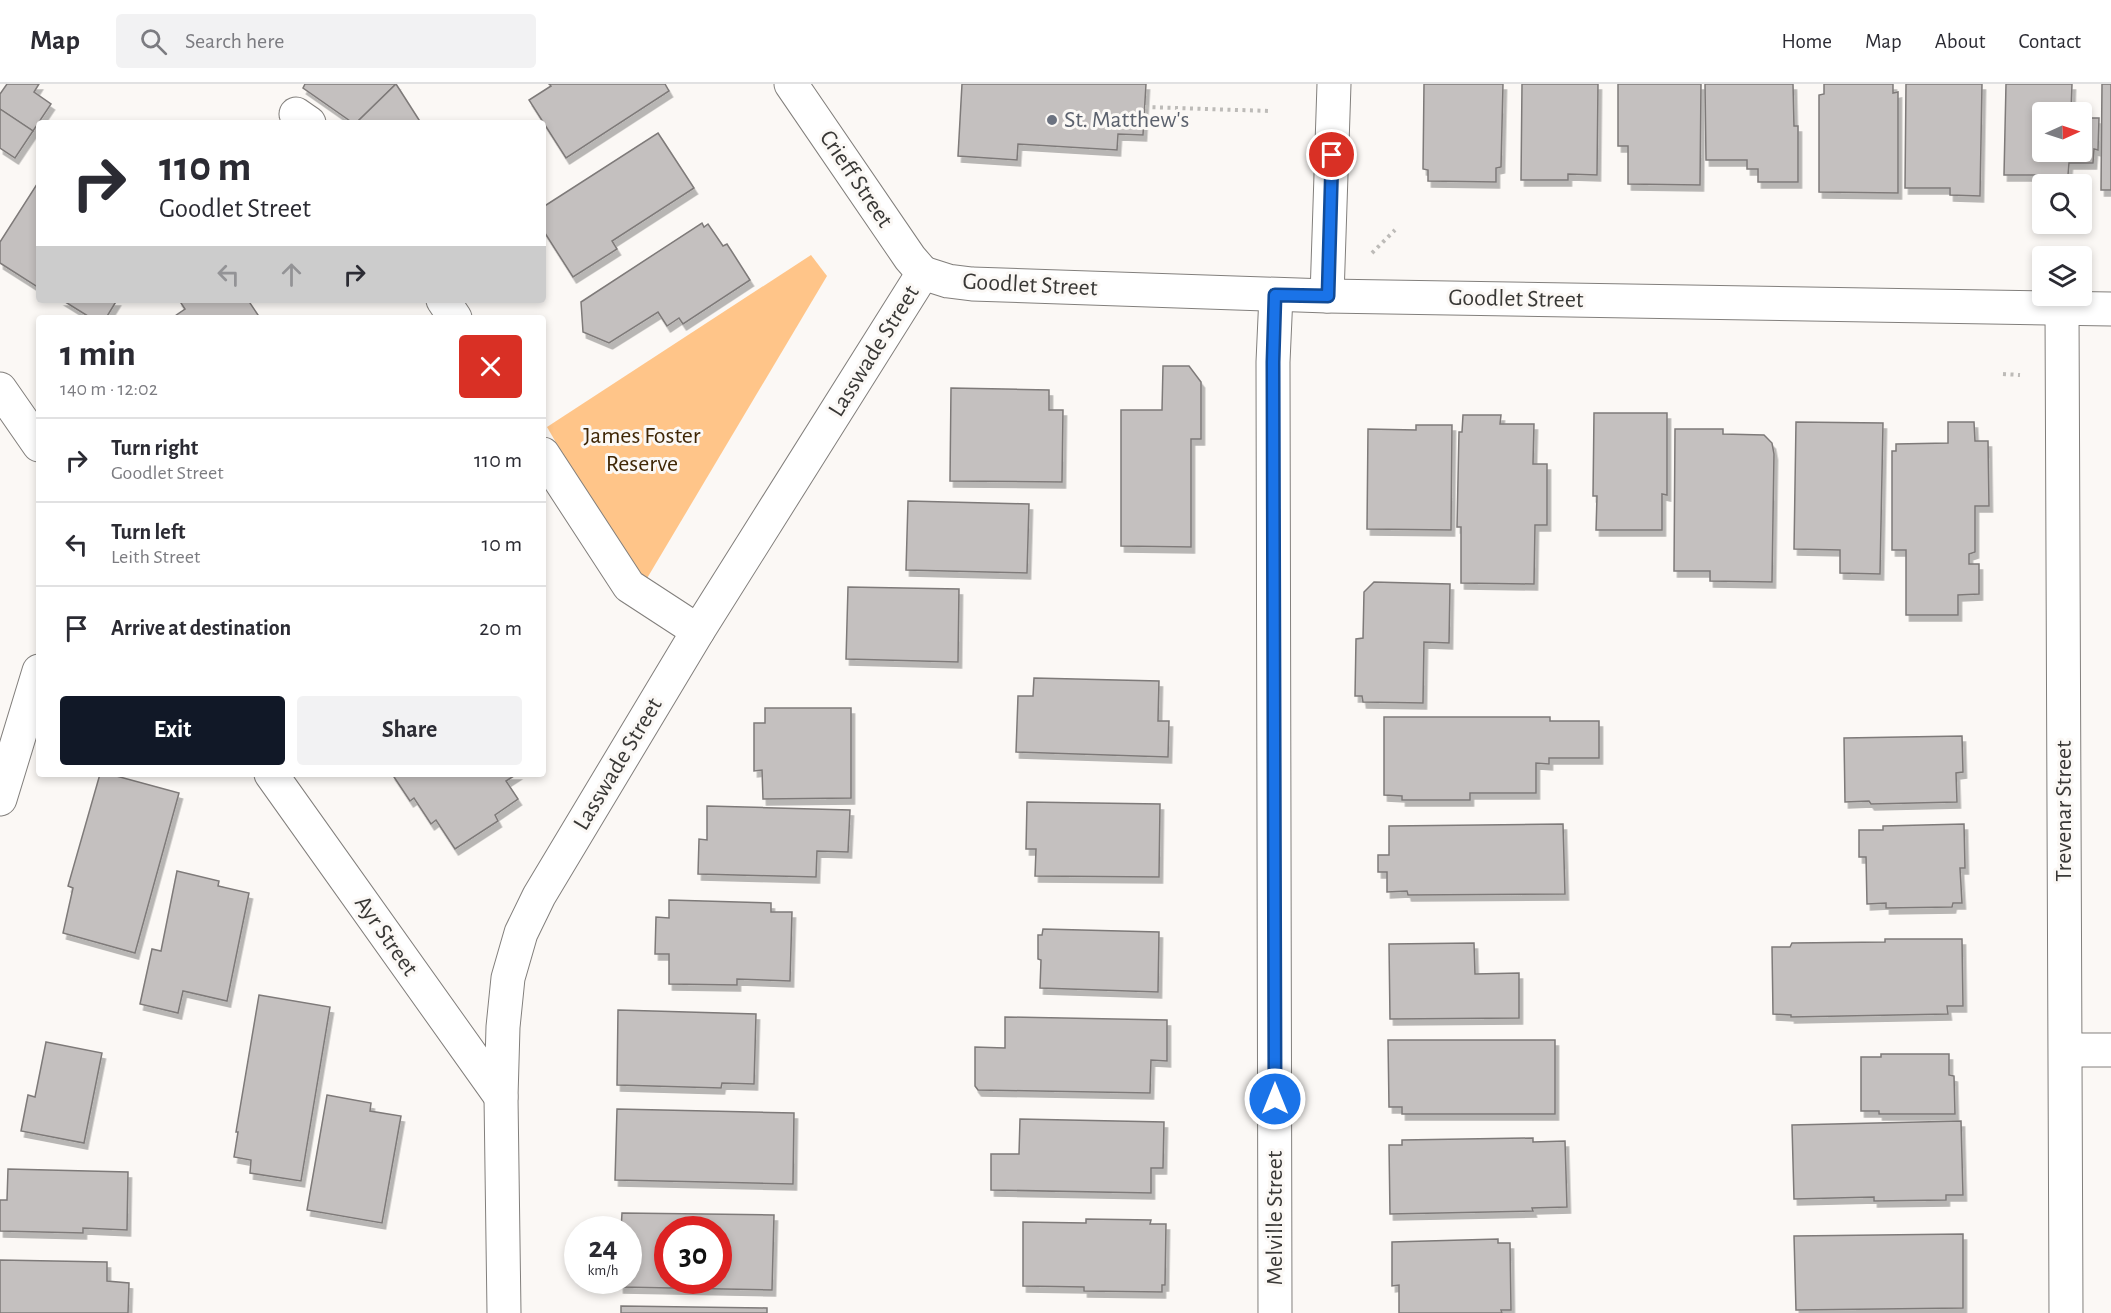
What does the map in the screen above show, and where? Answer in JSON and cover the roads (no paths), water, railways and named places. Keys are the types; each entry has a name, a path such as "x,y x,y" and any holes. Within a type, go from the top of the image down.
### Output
{"street":[{"name":"Crieff Street","path":"791,84 910,258 923,273"},
{"path":"1328,296 1334,84"},
{"name":"Goodlet Street","path":"923,273 948,282 972,284 1275,295 2111,309"},
{"name":"Lasswade Street","path":"504,1313 502,1027 508,978 521,933 539,896 698,631 923,273"},
{"name":"Melville Street","path":"1275,295 1273,362 1275,1313"},
{"name":"Trevenar Street","path":"2062,308 2066,1313"},
{"path":"0,389 36,441"},
{"path":"546,459 629,586 698,631"},
{"path":"0,799 36,681"},
{"name":"Ayr Street","path":"273,777 501,1097"},
{"path":"2066,1050 2111,1050"}],"place":[{"name":"St. Matthew's","path":"1052,120"}],"park label":[{"name":"James Foster Reserve","path":"642,450"}]}
